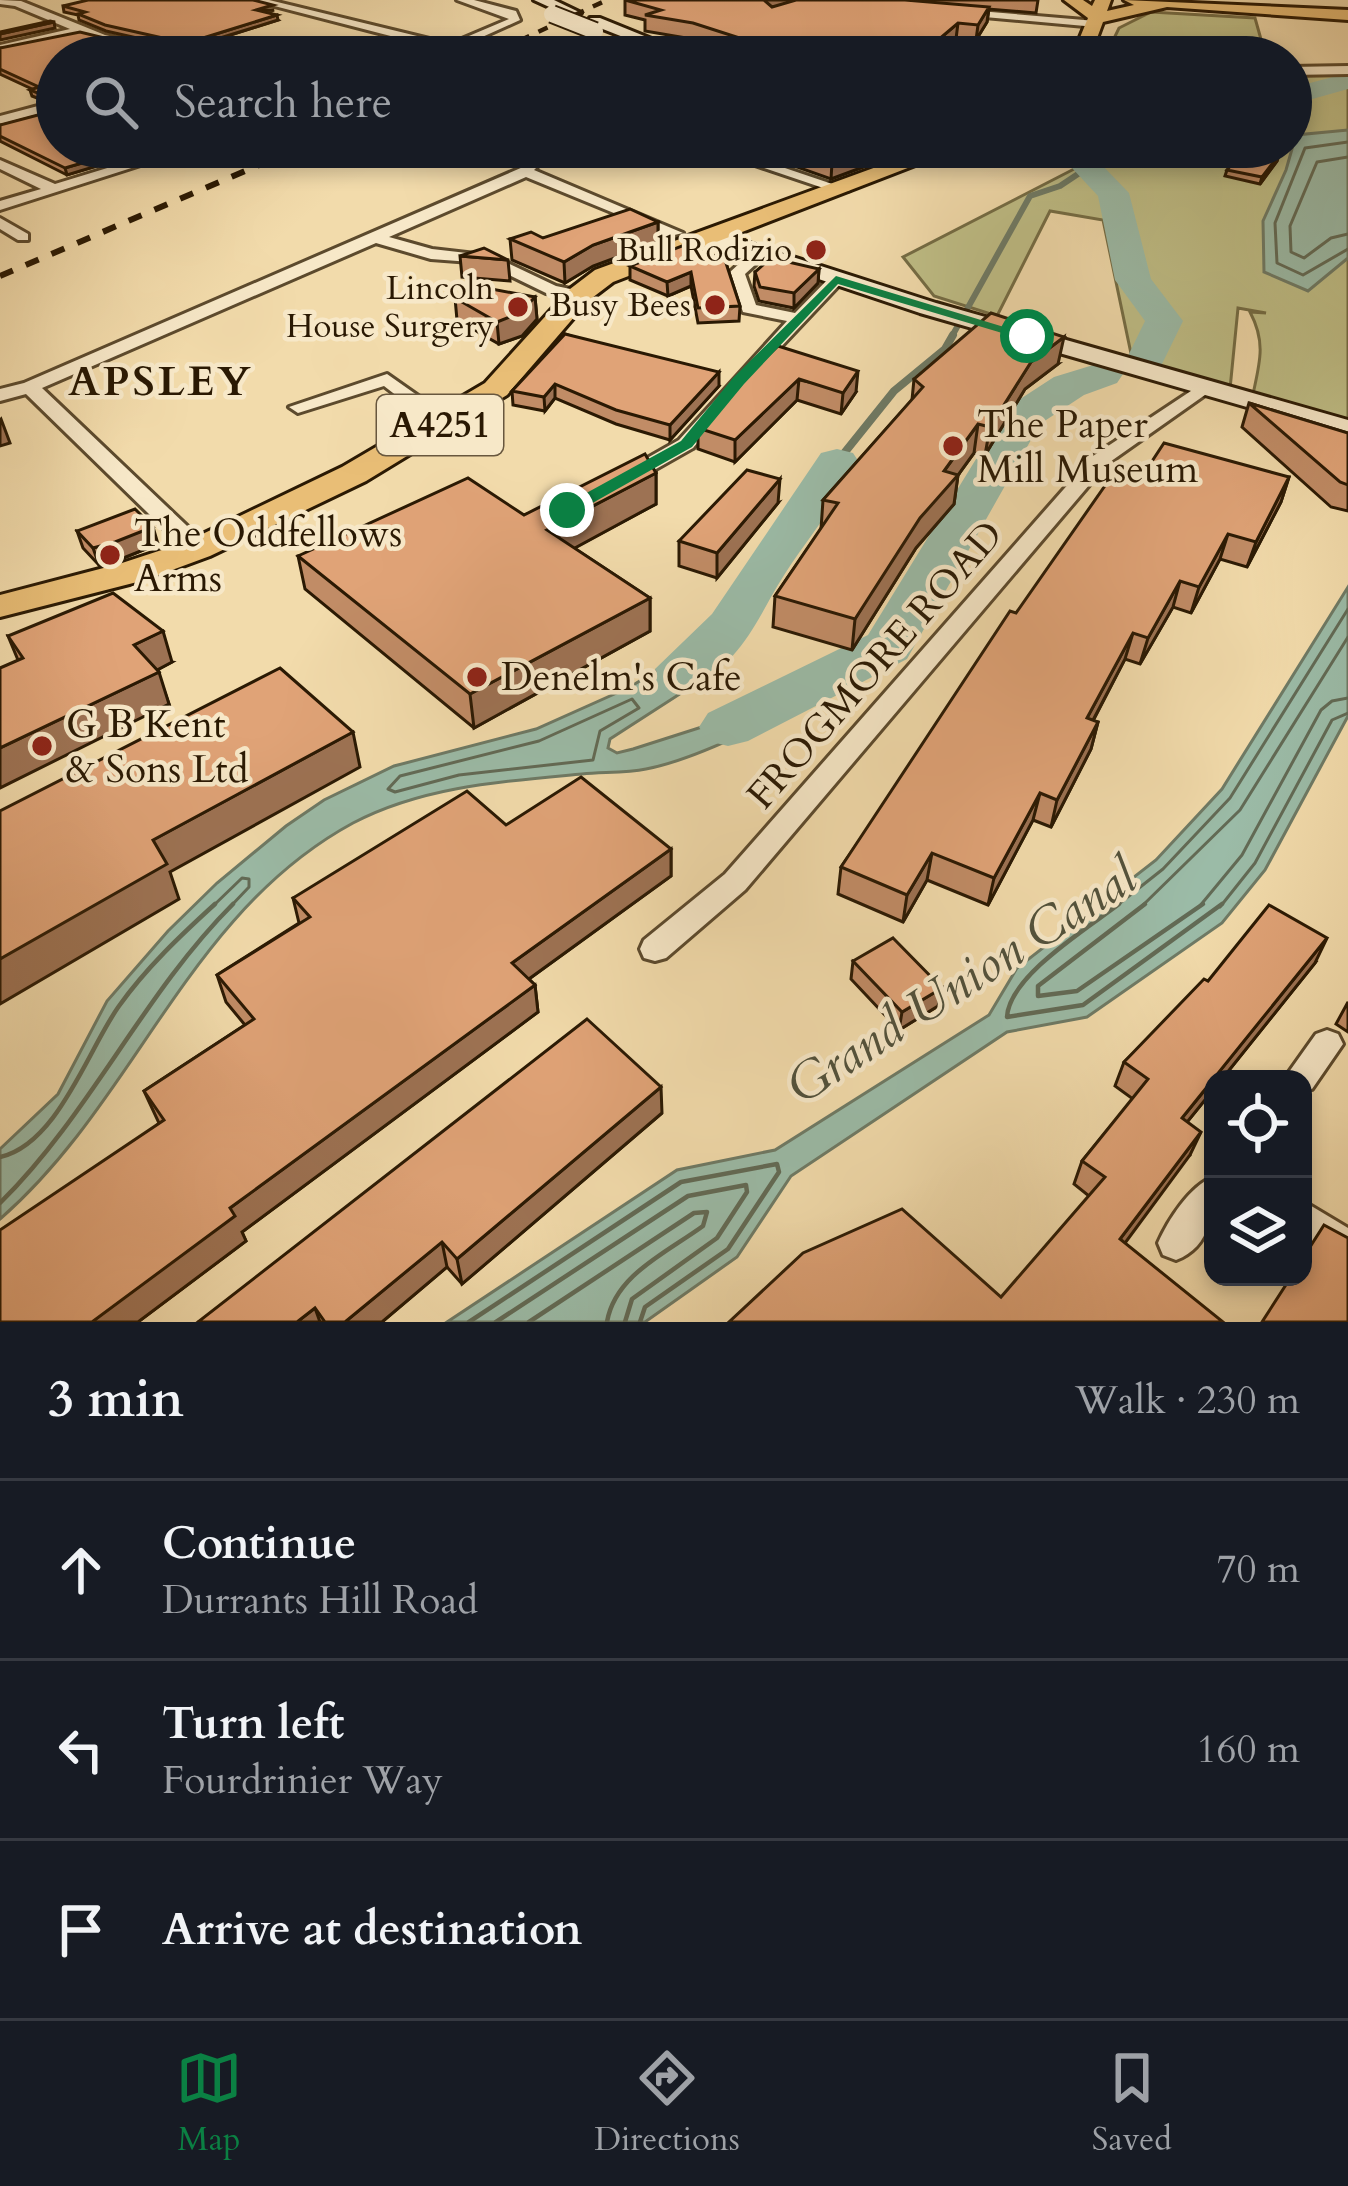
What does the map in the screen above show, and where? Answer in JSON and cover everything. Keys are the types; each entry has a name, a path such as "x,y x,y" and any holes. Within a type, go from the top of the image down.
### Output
{"main road":[{"path":"1072,0 1100,14 1175,2"},
{"path":"1100,14 1118,0"},
{"path":"1132,0 1348,14"},
{"path":"1233,0 1348,14"},
{"name":"A4251","path":"0,606 132,572 197,549 354,474 496,389 558,334 579,295 604,276 898,168"}],"street":[{"path":"256,0 402,36"},
{"path":"462,0 512,13 515,20 478,36"},
{"path":"520,0 574,13 595,26"},
{"path":"0,2 17,3 106,36"},
{"path":"546,7 625,36"},
{"path":"935,10 1100,14"},
{"path":"53,36 80,30"},
{"path":"0,48 36,40"},
{"path":"1312,70 1348,70"},
{"path":"0,120 36,110"},
{"path":"0,164 53,189"},
{"path":"0,206 122,168"},
{"path":"0,395 30,387 529,168"},
{"path":"774,168 843,190"},
{"path":"526,172 675,233"},
{"path":"0,222 23,237"},
{"path":"372,237 430,254 487,260 552,290 579,295"},
{"path":"715,238 928,308 1348,428"},
{"path":"748,264 737,273 748,308 800,319"},
{"path":"607,488 686,444 836,280"},
{"path":"718,375 739,381"},
{"path":"298,407 387,379 444,423"},
{"name":"FROGMORE ROAD","path":"655,949 735,882 1100,460 1207,386"},
{"path":"30,387 197,549"},
{"path":"1307,1070 1327,1044"},
{"path":"1176,1243 1204,1206"},
{"path":"1312,1224 1348,1249"}],"shaded area":[{"path":"1151,12 1255,18 1260,36 1115,36 1119,28"},
{"path":"1312,74 1348,74 1348,421 1253,394 1260,343 1250,312 1266,313 1238,308 1230,389 1133,363 1103,220 1050,211 997,316 934,296 903,257 1076,168 1312,168"}],"water":[{"path":"1348,130 1348,258 1308,291 1264,272 1263,221 1287,168 1312,168 1312,133"},
{"path":"1348,587 1348,716 1265,870 1222,923 1087,1017 1007,1032 791,1176 737,1257 645,1322 447,1322 677,1170 775,1150 989,1015 1017,968 1156,860 1222,789"},
{"path":"735,622 740,639 717,670 610,739 608,748 617,753 633,749 836,684 743,734 667,764 465,787 407,801 353,823 296,861 247,906 204,956 90,1120 48,1172 0,1219 0,1149 58,1094 107,1001 217,883 286,826 324,800 394,766 536,729 630,687"}],"building":[{"path":"88,0 253,0 273,5 256,10 277,15 209,36 154,36 105,25 78,14 85,12 63,6"},
{"path":"625,0 764,0 772,7 796,0 905,0 989,7 978,25 958,23 943,36 733,36 645,15 661,10"},
{"path":"54,22 0,34 0,32"},
{"path":"36,41 36,86 0,69 0,48"},
{"path":"36,116 36,154 0,136 0,125"},
{"path":"1229,168 1269,168 1262,177"},
{"path":"630,209 658,222 593,245 564,262 510,239 531,232 543,238"},
{"path":"687,244 725,260 740,306 698,308 691,272 667,282 630,266"},
{"path":"484,248 508,260 460,256"},
{"path":"771,258 819,269 794,293 760,287 755,272"},
{"path":"486,288 535,297 520,313 497,322 455,298"},
{"path":"991,313 1064,337 1031,362 990,427 978,424 944,471 958,475 920,518 855,619 775,596 838,503 823,500 923,387 914,379"},
{"path":"565,334 719,372 670,425 616,410 555,384 544,397 512,391"},
{"path":"778,346 858,371 843,393 799,379 735,440 698,428 748,369 753,370"},
{"path":"1249,403 1348,433 1348,485 1340,482"},
{"path":"1164,443 1289,477 1256,542 1228,534 1199,587 1180,581 1148,638 1133,633 1087,718 1098,722 1057,800 1040,793 994,878 932,853 907,895 841,867 1010,611 1016,613 1116,470 1141,478"},
{"path":"645,454 656,473 547,530 650,598 470,694 298,556 468,478 524,515"},
{"path":"747,470 780,479 717,553 679,541"},
{"path":"135,509 153,527 93,548 77,531"},
{"path":"113,593 163,631 134,645 159,672 0,748 0,668 23,658 8,636"},
{"path":"280,668 353,732 153,840 167,864 0,959 0,811"},
{"path":"581,777 671,849 512,963 535,985 230,1208 235,1216 92,1322 0,1322 0,1230 164,1120 144,1091 254,1019 217,975 310,917 293,898 467,791 506,825"},
{"path":"1269,905 1327,938 1221,1070 1204,1070 1204,1091 1182,1118 1201,1132 1120,1239 1223,1322 729,1322 803,1253 902,1209 1001,1297 1105,1177 1082,1161 1148,1079 1124,1062 1204,979 1208,981"},
{"path":"893,938 942,988 902,1012 853,961"},
{"path":"587,1019 661,1087 457,1259 442,1242 345,1322 325,1322 315,1308 297,1322 198,1322"},
{"path":"1324,1225 1348,1238 1348,1322 1262,1322 1285,1286 1312,1286 1312,1244"}],"waterway":[{"path":"1312,91 1348,81"},
{"path":"951,338 1030,196 1060,186 1087,168"},
{"path":"1087,168 1113,193 1133,280 1164,321 1147,358"},
{"path":"837,462 894,391 945,349 953,335"},
{"path":"728,727 888,647 1023,416 1069,386 1103,374"},
{"path":"682,669 735,622 746,596 815,502 837,462"}],"railway":[{"path":"529,36 607,0"},
{"path":"0,276 252,168"}],"place":[{"name":"Bull Rodizio","path":"816,250"},
{"name":"Busy Bees","path":"715,305"},
{"name":"Lincoln House Surgery","path":"518,307"},
{"name":"The Paper Mill Museum","path":"953,446"},
{"name":"The Oddfellows Arms","path":"110,555"},
{"name":"Denelm's Cafe","path":"477,677"},
{"name":"G B Kent & Sons Ltd","path":"42,746"}],"district":[{"name":"APSLEY","path":"161,381"}],"route":[{"path":"567,510 686,444 836,280 1027,336"}],"water label":[{"name":"Grand Union Canal","path":"962,982"}]}
